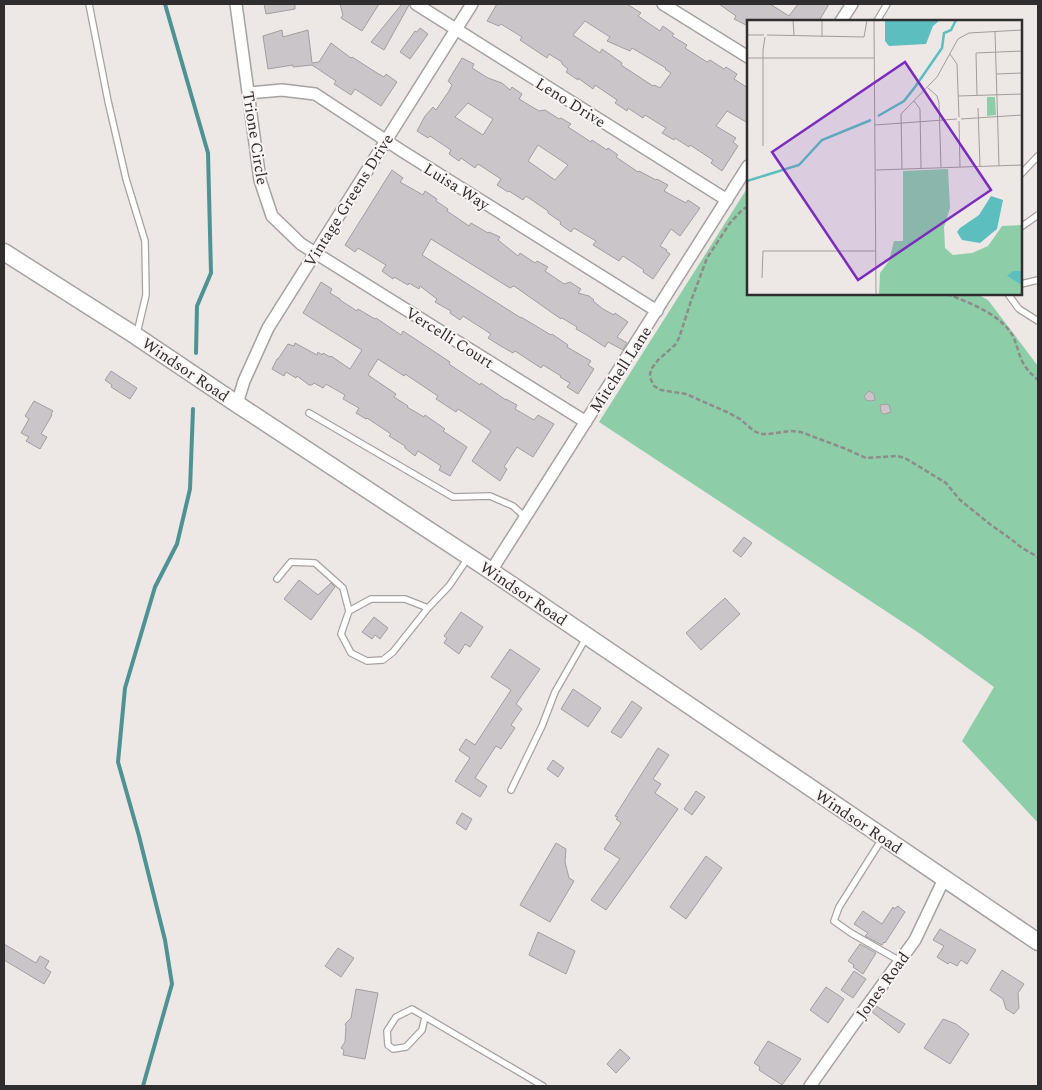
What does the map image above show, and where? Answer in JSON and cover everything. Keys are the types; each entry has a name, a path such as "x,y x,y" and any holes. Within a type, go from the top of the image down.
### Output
{"main road":[{"name":"Windsor Road","path":"4,252 136,336 491,571 1038,942"}],"street":[{"name":"Trione Circle","path":"236,4 260,180 272,216 301,244 315,252"},
{"name":"Leno Drive","path":"416,4 726,200"},
{"name":"Vintage Greens Drive","path":"237,404 244,381 268,328 472,4"},
{"path":"663,4 747,56"},
{"path":"842,20 852,4"},
{"name":"Luisa Way","path":"249,93 282,90 315,94 656,311"},
{"name":"Mitchell Lane","path":"491,571 747,168"},
{"name":"Vercelli Court","path":"315,252 586,422"},
{"name":"Jones Road","path":"810,1086 915,940 944,879"}],"lane":[{"path":"88,4 126,179 145,241 146,295 136,336"},
{"path":"878,20 887,4"},
{"path":"1022,173 1038,156"},
{"path":"1022,226 1038,215"},
{"path":"1022,284 1038,280"},
{"path":"1009,295 1019,308 1038,320"},
{"path":"309,414 452,497 490,496 512,506 525,517"},
{"path":"277,579 291,562 315,562 343,588 349,611 341,634 351,653 367,661 383,660 393,652 428,608 450,586 469,557"},
{"path":"349,611 371,599 405,599 428,608"},
{"path":"511,790 542,726 555,692 588,637"},
{"path":"884,837 839,907 834,921 900,961"},
{"path":"425,1017 422,1030 406,1048 393,1049 388,1045 387,1031 396,1017 412,1009 543,1086"}],"path":[{"path":"747,207 743,209 730,223 707,258 679,338 652,368 650,380 654,386 661,390 686,394 727,412 760,434 801,432 866,458 897,456 906,458 946,482 960,500 991,525 1012,538 1022,548 1038,557"},
{"path":"949,295 982,309 1004,324 1012,336 1027,370 1038,380"}],"green space":[{"path":"747,189 747,295 979,295 988,300 1038,366 1038,823 962,741 994,687 919,633 599,422"}],"building":[{"path":"264,4 295,4 295,9 266,14"},
{"path":"340,4 379,4 362,31 341,18 343,15"},
{"path":"402,4 409,5 384,50 371,42"},
{"path":"497,4 627,4 641,13 638,16 660,31 663,26 674,34 672,36 687,45 685,48 707,62 710,60 724,69 726,67 737,74 734,79 747,87 747,122 727,111 716,126 736,138 733,142 738,146 722,171 711,163 713,160 690,145 689,147 675,138 674,140 662,133 666,128 645,115 643,118 628,108 627,111 615,103 617,100 595,85 593,89 566,72 568,69 562,62 549,54 547,58 520,40 522,37 501,24 499,26 487,21","holes":["585,21 610,37 607,41 630,51 632,48 666,68 671,73 660,88 653,86 621,65 622,63 602,49 600,53 573,35"]},
{"path":"719,4 770,4 789,16 798,4 829,4 820,20 747,20 747,26 734,19 736,16"},
{"path":"420,28 428,34 410,59 400,52 415,31 417,32"},
{"path":"282,30 283,37 308,30 312,63 319,62 331,43 351,58 384,77 386,74 397,82 381,106 355,89 351,95 334,84 336,81 312,65 293,67 293,65 268,69 263,36"},
{"path":"462,58 474,64 472,68 488,78 502,83 510,90 512,87 522,94 519,99 539,111 545,110 571,124 568,127 591,142 592,140 607,150 608,148 618,155 616,157 638,172 668,185 664,191 686,203 688,200 700,208 680,236 671,229 660,246 670,254 653,279 643,272 644,270 623,256 619,261 593,245 596,241 574,228 571,232 560,224 561,222 548,213 548,211 526,196 523,200 497,185 501,179 478,164 475,168 461,158 459,161 449,154 451,150 430,136 428,138 417,131 425,116 433,107 436,110 449,91 452,85 448,81","holes":["468,103 493,119 483,135 455,117","538,145 568,165 555,180 528,161"]},
{"path":"392,170 403,178 400,182 423,195 425,191 448,209 447,211 469,226 471,223 488,233 500,237 498,240 518,256 520,253 535,263 537,261 548,267 545,271 564,284 570,282 581,289 578,293 589,296 603,309 614,315 615,313 628,322 617,337 627,343 623,350 608,342 605,347 514,286 510,288 431,239 422,255 521,318 552,334 568,345 567,347 591,361 588,365 594,369 578,394 567,387 570,383 561,376 543,365 541,368 515,351 513,353 499,345 488,338 491,334 463,316 460,320 450,313 451,311 435,302 437,299 420,286 419,289 394,277 393,279 382,271 386,265 358,248 355,252 345,245"},
{"path":"321,282 332,289 330,293 340,300 357,311 358,309 376,318 401,335 403,331 450,362 449,364 480,385 481,383 517,405 515,409 534,420 538,415 554,424 533,457 517,447 504,467 507,469 500,481 472,461 491,431 458,409 456,412 436,399 438,396 378,359 368,375 396,394 394,397 407,407 424,417 425,415 445,429 443,431 467,447 450,476 439,470 441,466 418,451 415,456 405,446 389,436 391,434 356,413 359,408 343,399 345,395 326,384 323,388 314,383 309,385 297,376 296,378 286,372 284,376 272,369 288,344 294,346 295,343 317,355 318,352 322,355 323,353 331,356 350,369 362,350 303,313"},
{"path":"111,371 137,388 130,399 111,387 112,385 105,380"},
{"path":"869,391 874,394 875,400 866,400 864,396"},
{"path":"34,401 53,411 41,434 47,437 40,449 26,441 29,437 21,433 29,419 25,416"},
{"path":"880,405 889,405 891,412 883,414"},
{"path":"744,537 752,543 741,557 733,551"},
{"path":"299,580 318,595 331,583 335,587 311,620 284,599"},
{"path":"725,598 740,614 701,650 686,633"},
{"path":"461,612 483,627 470,647 465,644 459,654 444,643 447,638 444,636"},
{"path":"374,617 388,628 380,639 375,635 372,639 362,632"},
{"path":"510,649 540,669 516,704 522,709 511,725 515,728 501,749 496,746 475,778 487,786 480,797 455,781 470,758 459,750 466,739 475,745 511,690 491,677"},
{"path":"573,689 601,708 588,727 561,709"},
{"path":"632,701 642,708 621,738 611,732"},
{"path":"658,748 669,755 653,779 661,784 655,793 678,809 606,910 591,900 620,859 604,849 621,823 616,819 618,817 615,816"},
{"path":"553,760 564,768 558,777 547,769"},
{"path":"696,791 705,797 692,815 684,809"},
{"path":"462,813 472,819 466,830 456,823"},
{"path":"556,843 566,849 565,862 569,878 574,881 550,922 520,905"},
{"path":"706,856 722,868 686,919 670,907"},
{"path":"898,906 905,912 882,945 865,936 868,933 854,924 863,911 882,924 893,907 894,909"},
{"path":"940,929 976,950 967,964 961,960 957,966 950,962 948,964 937,957 944,946 933,940"},
{"path":"538,932 575,951 566,974 529,955"},
{"path":"4,944 36,963 40,956 49,961 45,968 51,972 44,984 4,960"},
{"path":"860,944 876,953 863,974 848,961"},
{"path":"338,948 354,958 341,977 325,966"},
{"path":"1002,970 1024,984 1018,993 1019,1008 1014,1014 1006,1009 1003,999 990,990"},
{"path":"854,971 866,979 853,998 841,990"},
{"path":"826,987 844,999 828,1023 810,1010"},
{"path":"356,989 378,993 365,1059 343,1055 344,1050 341,1048 345,1042 345,1024 351,1018"},
{"path":"876,1006 905,1024 899,1033 872,1012"},
{"path":"943,1019 956,1024 969,1034 950,1064 924,1048"},
{"path":"768,1041 801,1059 782,1085 759,1070 760,1067 754,1063"},
{"path":"620,1049 630,1058 616,1073 607,1064"}],"waterway":[{"path":"165,4 208,153 211,273 197,306 196,353"},
{"path":"143,1086 172,984 165,940 118,762 125,688 155,587 177,544 190,489 193,409"}]}
